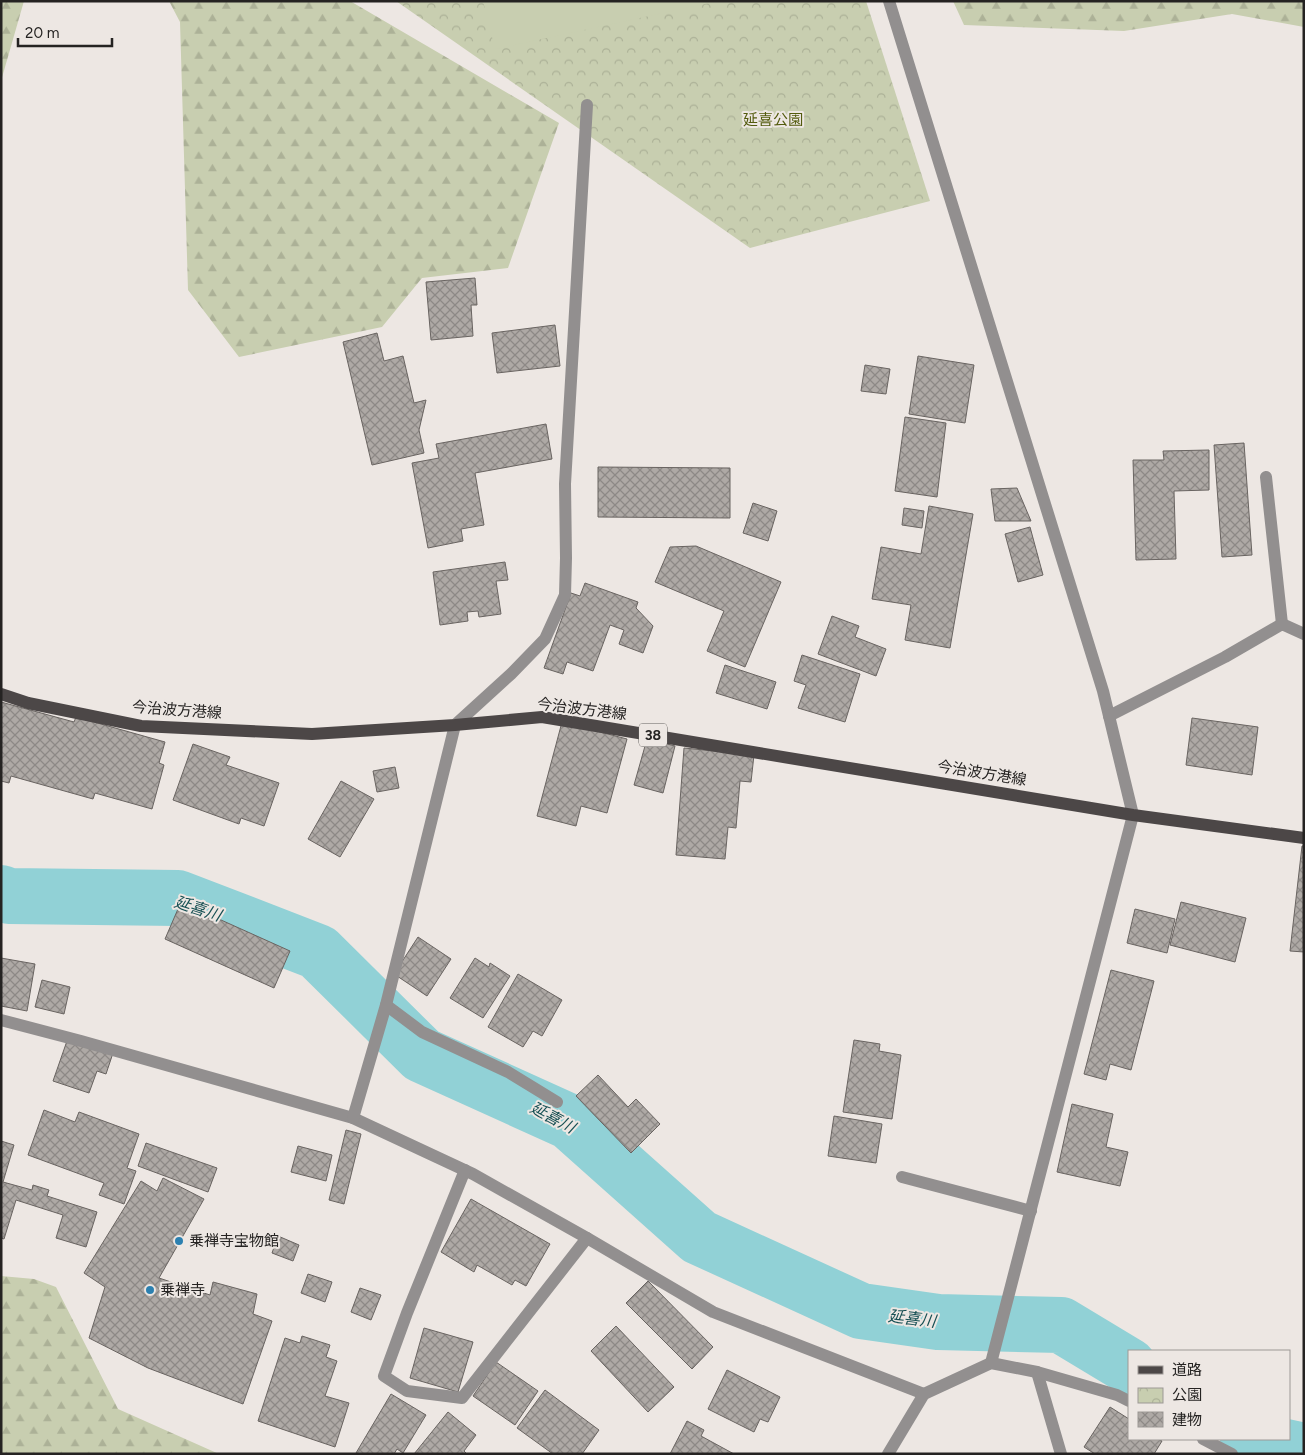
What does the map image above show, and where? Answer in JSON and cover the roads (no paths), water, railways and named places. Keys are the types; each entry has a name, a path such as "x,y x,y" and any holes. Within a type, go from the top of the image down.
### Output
{"main road":[{"name":"今治波方港線","path":"1,694 28,703 141,726 312,734 455,725 542,717 1133,815 1304,838"}],"street":[{"path":"889,1 1100,682 1133,815 991,1363"},
{"path":"353,1118 386,1005 455,725 511,674 545,639 566,595 564,484 587,105"},
{"path":"1266,477 1282,624"},
{"path":"1109,716 1225,657 1282,624"},
{"path":"1282,624 1304,634"},
{"path":"386,1005 422,1032 508,1072 557,1102"},
{"path":"1,1020 353,1118 465,1170 587,1238 713,1312 924,1394"},
{"path":"465,1170 407,1313 384,1376 407,1391 462,1398 587,1238"},
{"path":"902,1177 1031,1212"},
{"path":"888,1454 924,1394 991,1363 1037,1372 1116,1395 1128,1401"},
{"path":"1037,1372 1061,1454"},
{"path":"1205,1440 1232,1454"}],"waterway":[{"name":"延喜川","path":"1,893 9,896 178,898 318,952 422,1055 570,1122 699,1237 861,1311 938,1322 1061,1325 1128,1365"},
{"name":"延喜川","path":"1253,1440 1304,1451"}],"place":[{"name":"乗禅寺宝物館","path":"179,1241"},
{"name":"乗禅寺","path":"150,1290"}],"park label":[{"name":"延喜公園","path":"773,120"}]}
